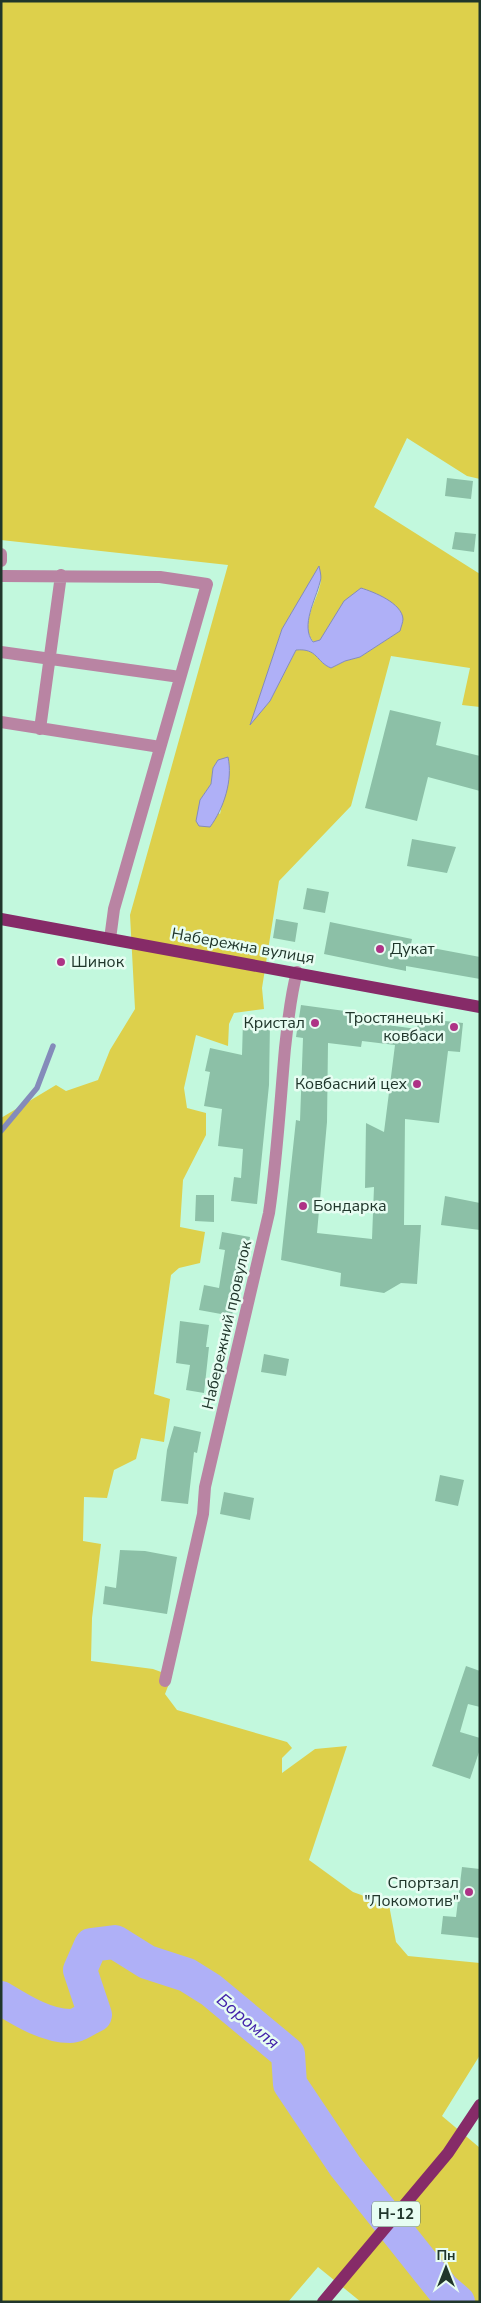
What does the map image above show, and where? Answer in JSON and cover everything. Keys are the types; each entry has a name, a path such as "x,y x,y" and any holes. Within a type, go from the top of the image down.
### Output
{"main road":[{"name":"Набережна вулиця","path":"1,919 480,1007"},
{"name":"Н-12","path":"323,2302 448,2153 480,2105"}],"street":[{"path":"1,554 1,560"},
{"path":"40,729 61,575"},
{"path":"1,576 160,577 207,584 114,909 110,939"},
{"path":"1,652 180,677"},
{"path":"1,722 160,747"},
{"name":"Набережний провулок","path":"165,1680 203,1514 205,1487 269,1213 276,1170 279,1108 291,992 297,972"}],"shaded area":[{"path":"1,1 480,1 480,479 467,476 407,438 374,507 480,574 480,707 462,705 470,668 391,656 351,806 279,881 262,988 264,1009 234,1013 229,1024 228,1046 196,1035 184,1088 187,1108 206,1113 206,1135 183,1180 180,1227 205,1232 200,1263 179,1268 171,1275 154,1394 170,1399 164,1442 141,1438 136,1459 114,1470 107,1498 84,1497 83,1541 101,1544 92,1618 91,1661 153,1669 172,1676 165,1694 177,1710 287,1742 292,1748 282,1758 282,1773 315,1749 347,1746 309,1860 353,1892 389,1905 396,1942 408,1956 480,1963 480,2055 442,2116 480,2148 480,2302 361,2302 318,2267 288,2302 1,2302 1,1118 56,1085 66,1091 98,1080 110,1050 135,1009 130,915 228,565 1,540","holes":["319,567 320,587 308,619 309,635 314,642 320,640 328,629 400,631 360,657 345,661 331,668 313,653 296,650 270,701 251,723 282,629","218,760 230,768 220,814 200,800 211,784 213,768"]}],"water":[{"path":"319,566 321,580 308,620 309,636 313,642 320,640 344,601 361,588 386,599 398,608 403,619 400,631 360,657 345,661 331,668 313,653 296,650 270,701 250,725 282,629"},
{"path":"228,757 229,775 223,803 210,827 199,826 196,821 200,800 211,784 213,768 218,760"}],"building":[{"path":"447,478 473,481 471,499 445,496"},
{"path":"455,532 476,534 474,552 452,549"},
{"path":"390,710 441,722 436,745 480,756 480,791 428,777 417,821 365,808"},
{"path":"412,839 456,847 447,873 407,866"},
{"path":"307,888 329,892 325,913 303,909"},
{"path":"276,919 298,923 295,942 273,938"},
{"path":"330,922 412,939 411,944 480,957 480,979 406,966 406,971 324,954"},
{"path":"301,1005 367,1014 365,1022 417,1029 418,1018 463,1023 460,1052 448,1051 439,1123 405,1119 404,1225 421,1225 417,1284 401,1283 384,1293 340,1286 341,1273 281,1260 296,1120 300,1121 303,1038 296,1037","holes":["362,1041 395,1045 384,1132 366,1123 365,1188 374,1187 372,1239 317,1233 327,1122 328,1043 361,1047"]},
{"path":"243,1021 270,1022 269,1085 257,1204 231,1201 234,1177 241,1178 243,1149 218,1146 222,1109 204,1106 210,1072 205,1071 210,1048 242,1055"},
{"path":"196,1195 214,1195 214,1222 195,1221"},
{"path":"445,1196 480,1203 480,1230 441,1225"},
{"path":"222,1232 250,1237 242,1285 238,1284 232,1316 199,1310 204,1285 219,1288 225,1250 219,1249"},
{"path":"180,1321 209,1325 206,1347 209,1347 204,1393 186,1390 190,1365 176,1363"},
{"path":"264,1354 289,1359 286,1376 261,1372"},
{"path":"174,1426 201,1432 197,1453 194,1452 188,1504 161,1501 167,1450"},
{"path":"440,1475 464,1480 458,1506 435,1501"},
{"path":"224,1492 254,1498 250,1520 220,1514"},
{"path":"120,1550 145,1551 177,1557 167,1614 103,1604 105,1586 116,1588"},
{"path":"466,1666 480,1671 480,1707 468,1704 460,1732 480,1738 480,1749 470,1779 432,1766"},
{"name":"Спортзал \"Локомотив\"","path":"462,1867 480,1869 480,1938 441,1934 443,1916 456,1917"}],"waterway":[{"path":"1,1131 37,1088 53,1046"},
{"name":"Боромля","path":"1,1998 34,2016 52,2023 70,2026 80,2023 95,2015 80,1970 91,1945 115,1942 147,1962 187,1975 211,1990 288,2054 290,2084 345,2166 443,2289 458,2302"}],"place":[{"name":"Дукат","path":"380,949"},
{"name":"Шинок","path":"61,962"},
{"name":"Кристал","path":"315,1023"},
{"name":"Тростянецькі ковбаси","path":"454,1027"},
{"name":"Ковбасний цех","path":"417,1084"},
{"name":"Бондарка","path":"303,1206"},
{"name":"Спортзал \"Локомотив\"","path":"469,1892"}]}
